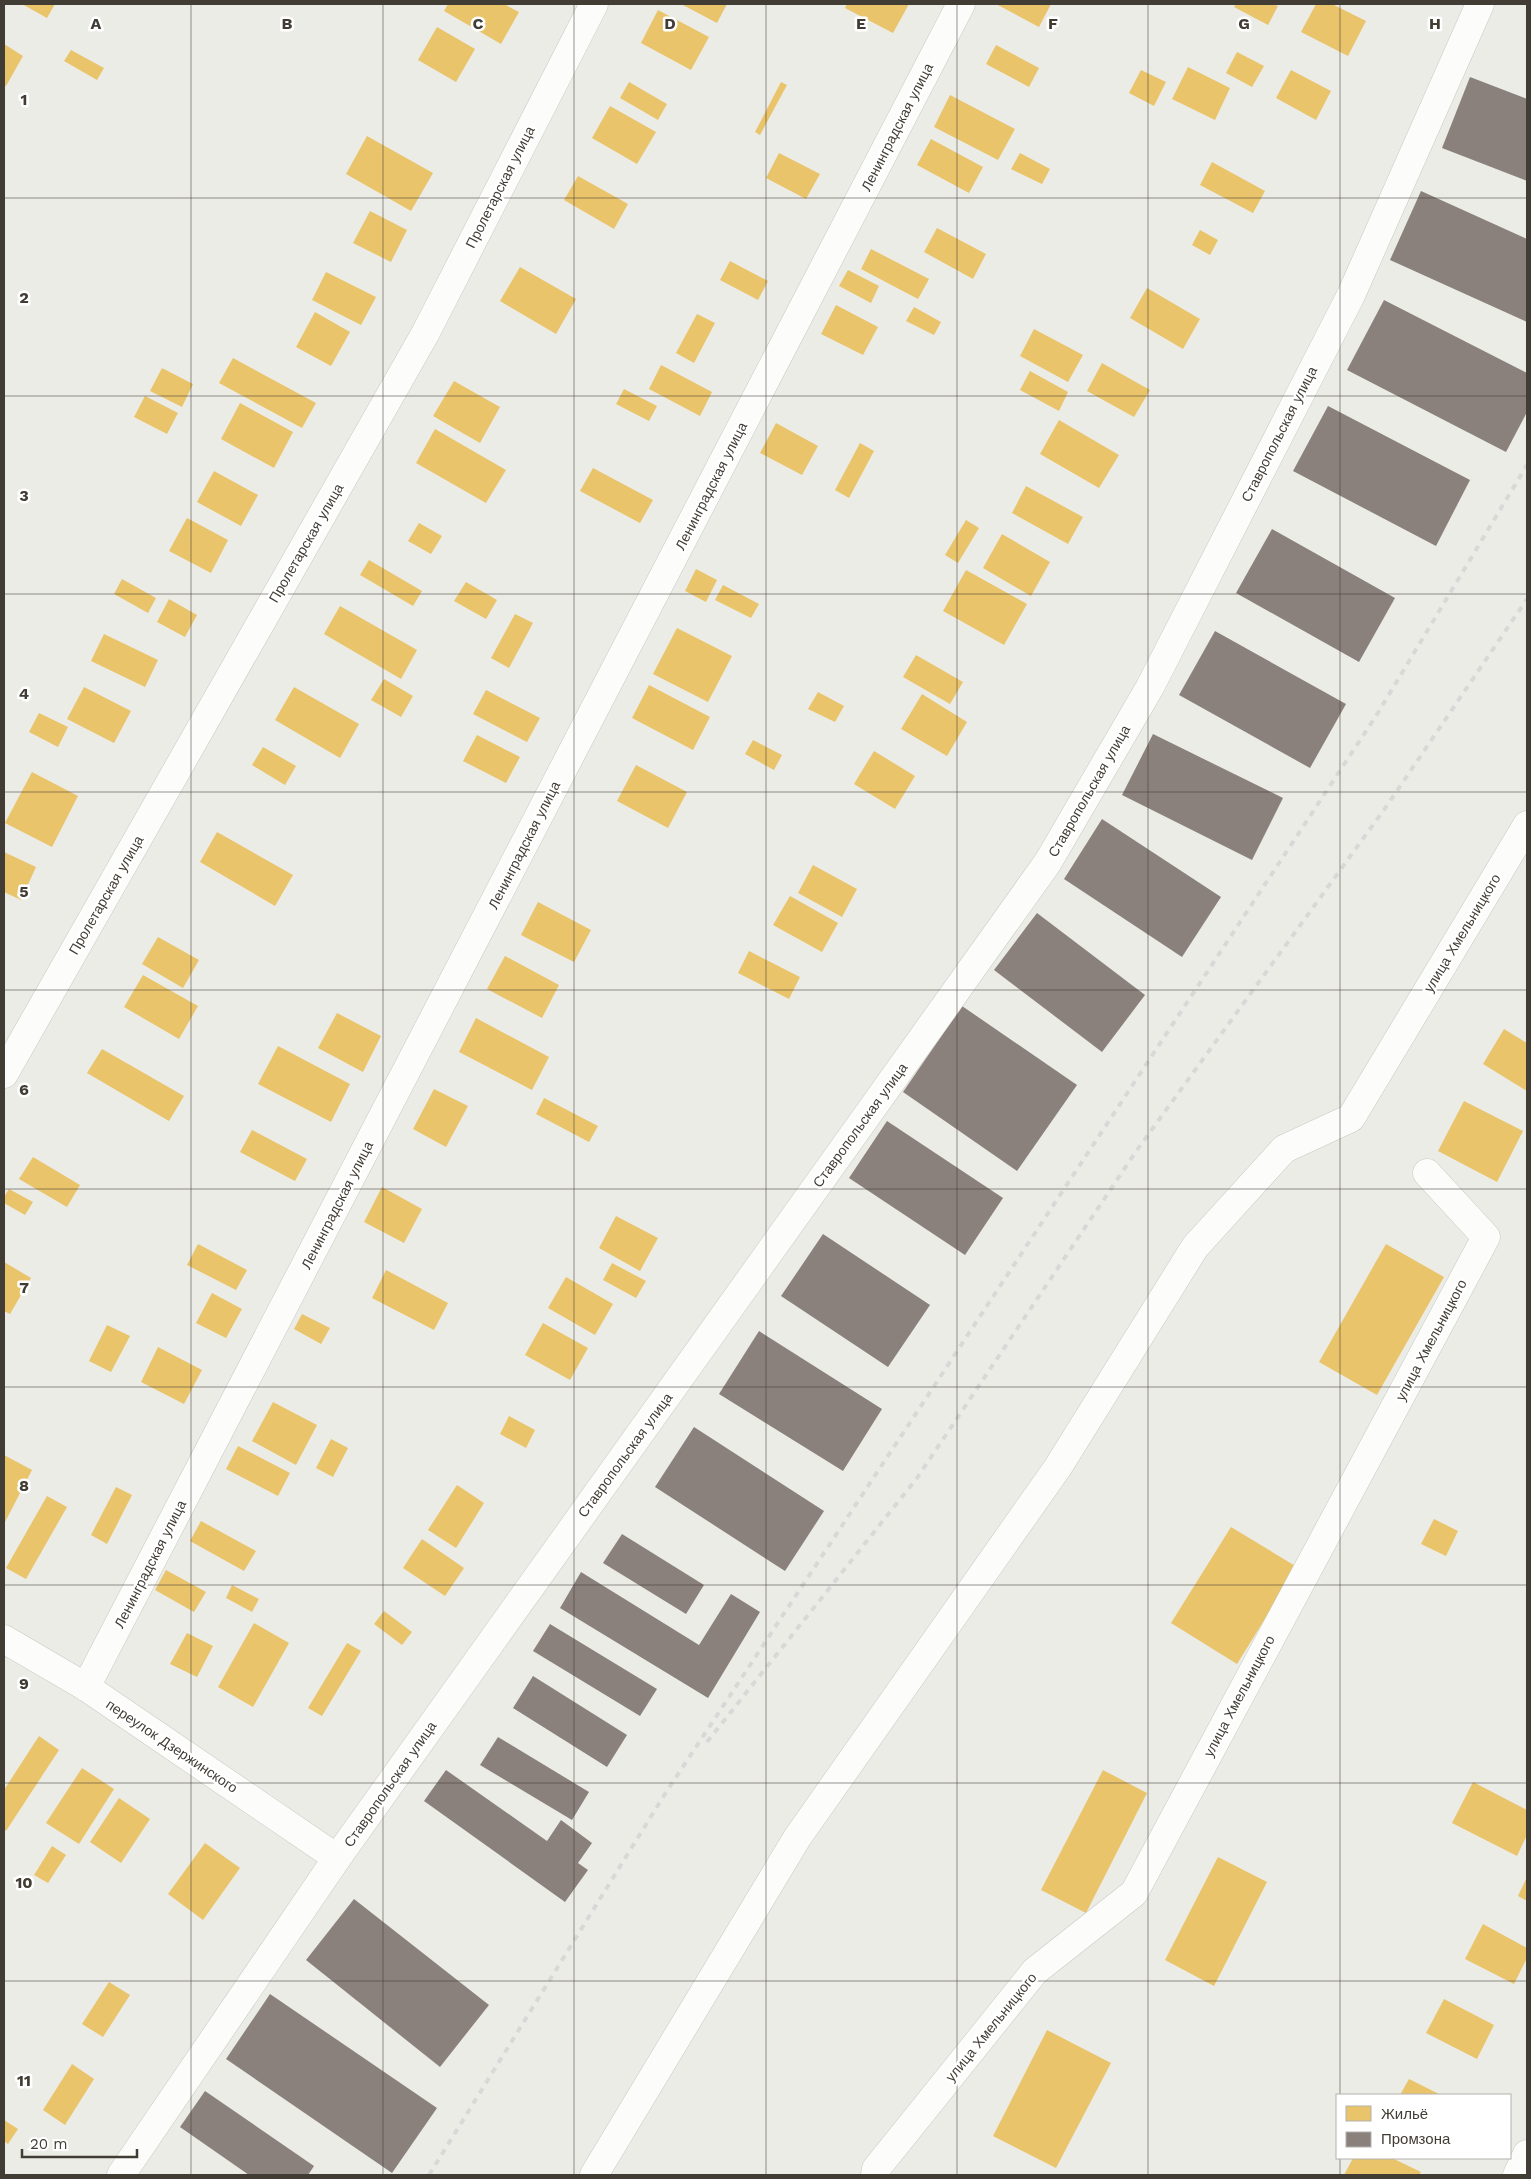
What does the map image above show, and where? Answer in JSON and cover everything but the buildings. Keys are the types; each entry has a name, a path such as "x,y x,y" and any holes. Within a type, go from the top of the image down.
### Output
{"street":[{"name":"Пролетарская улица","path":"4,1074 425,334 594,4"},
{"name":"Ленинградская улица","path":"86,1687 961,4"},
{"name":"Ставропольская улица","path":"121,2175 337,1858 1048,862 1150,687 1351,295 1480,4"},
{"name":"улица Хмельницкого","path":"594,2175 797,1838 1058,1467 1195,1247 1284,1149 1351,1118 1527,825"},
{"name":"улица Хмельницкого","path":"876,2175 876,2169 1035,1972 1134,1893 1486,1237 1427,1173"},
{"name":"переулок Дзержинского","path":"4,1639 86,1687 337,1858"},
{"path":"1517,2175 1527,2154"}],"railway":[{"path":"429,2175 663,1797 1376,716 1527,465"},
{"path":"707,1742 917,1478 1137,1150 1386,807 1527,599"}]}
